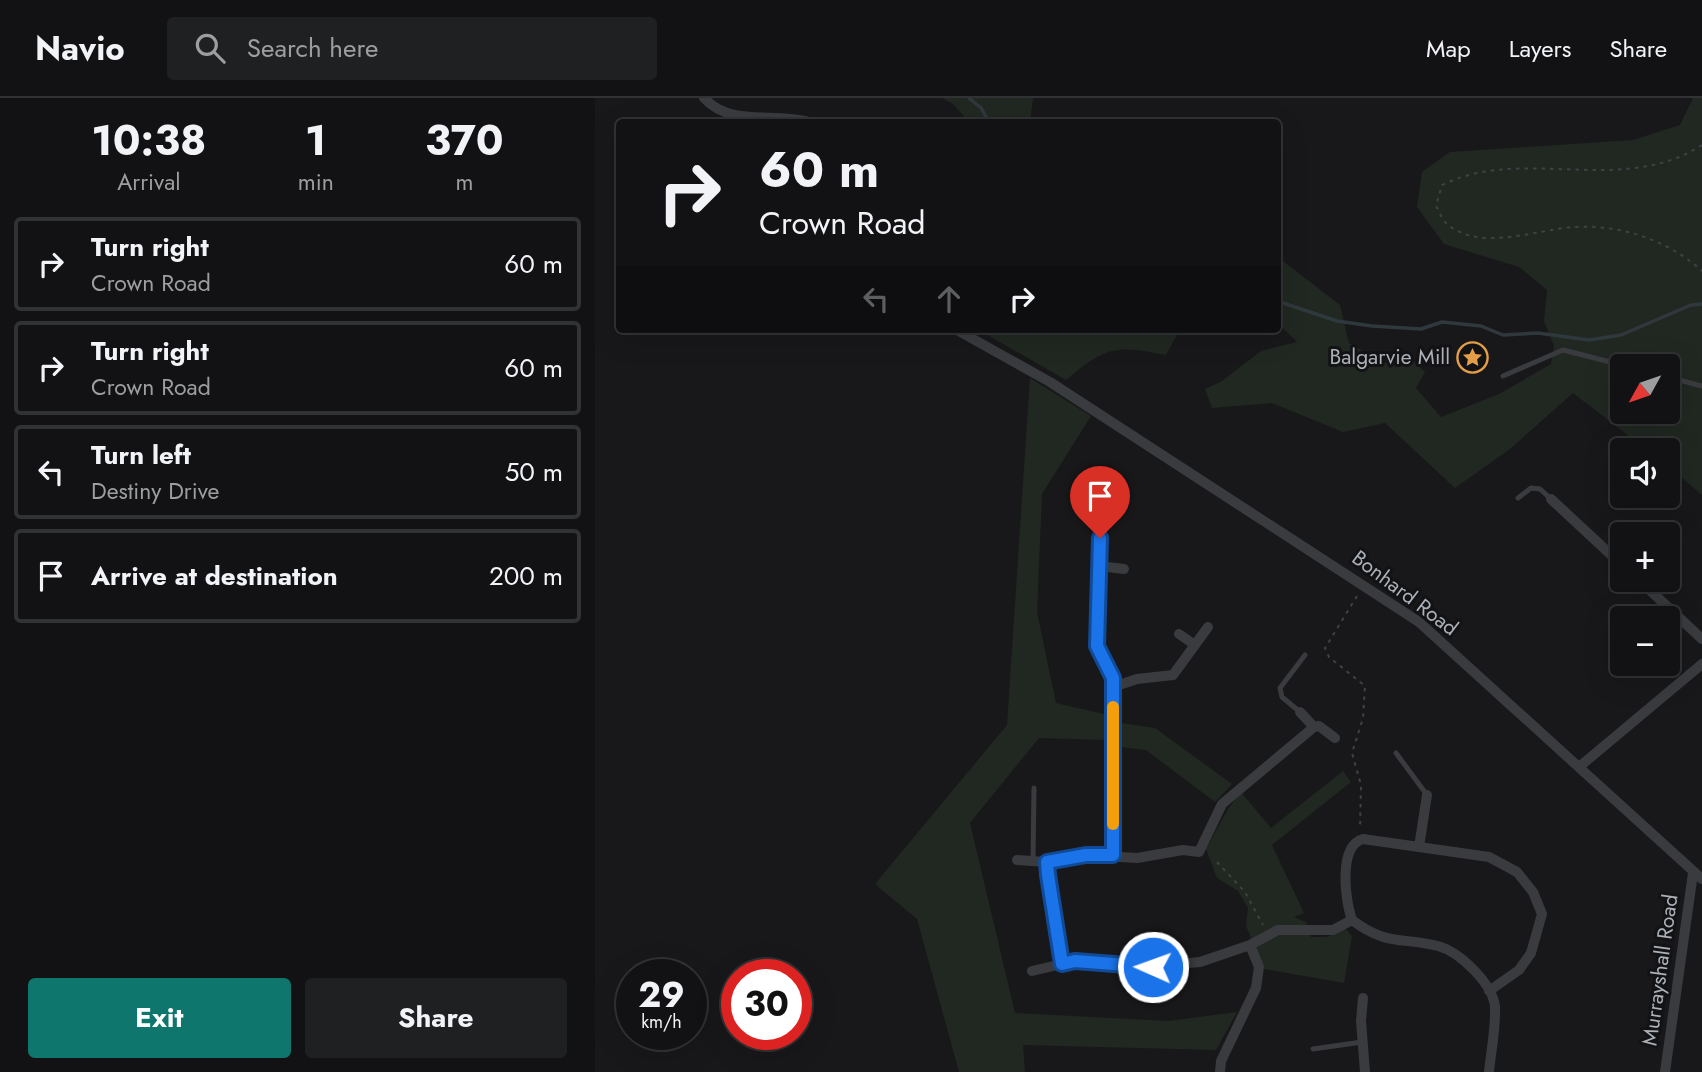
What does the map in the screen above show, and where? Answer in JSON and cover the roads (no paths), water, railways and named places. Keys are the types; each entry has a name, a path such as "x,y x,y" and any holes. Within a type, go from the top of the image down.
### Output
{"street":[{"path":"703,98 720,113 798,119"},
{"name":"Bonhard Road","path":"962,333 1050,382 1419,622 1698,876"},
{"path":"1551,499 1610,554"},
{"path":"1100,538 1097,646 1113,678 1113,855"},
{"path":"1100,566 1124,569"},
{"path":"1652,592 1702,639"},
{"path":"1113,687 1137,679 1173,675 1208,627"},
{"path":"1179,634 1195,645"},
{"path":"1579,767 1702,664"},
{"path":"1300,712 1314,727"},
{"path":"1017,860 1047,862 1086,855 1137,858 1183,850 1199,852 1222,804 1314,727 1319,726 1335,738"},
{"path":"1419,847 1427,795"},
{"path":"1352,920 1345,862 1348,850 1359,840 1489,857 1517,872 1533,892 1542,915 1531,953 1519,970 1489,991"},
{"path":"1047,862 1062,964"},
{"name":"Murrayshall Road","path":"1665,1072 1698,876"},
{"path":"1032,971 1062,964 1092,962 1135,968 1200,962 1250,945 1279,930 1332,930 1352,920"},
{"path":"1352,920 1391,941 1439,946 1460,958 1489,991 1495,1006 1489,1072"},
{"path":"1220,1072 1221,1061 1256,988 1259,967 1250,945"},
{"path":"1363,998 1365,1072"}],"lane":[{"path":"1503,376 1563,350 1610,362"},
{"path":"1680,380 1702,386"},
{"path":"1518,498 1531,488 1540,489 1551,499"},
{"path":"1300,712 1280,692 1304,656"},
{"path":"1397,753 1427,795"},
{"path":"1033,860 1034,788"},
{"path":"1313,1049 1363,1042"}],"waterway":[{"path":"969,98 981,108 987,119"},
{"path":"1281,302 1337,321 1372,326 1421,329 1442,322 1481,326 1503,335 1538,333 1589,340 1621,335 1691,305 1702,304"}],"place":[{"name":"Balgarvie Mill","path":"1473,357"}]}
